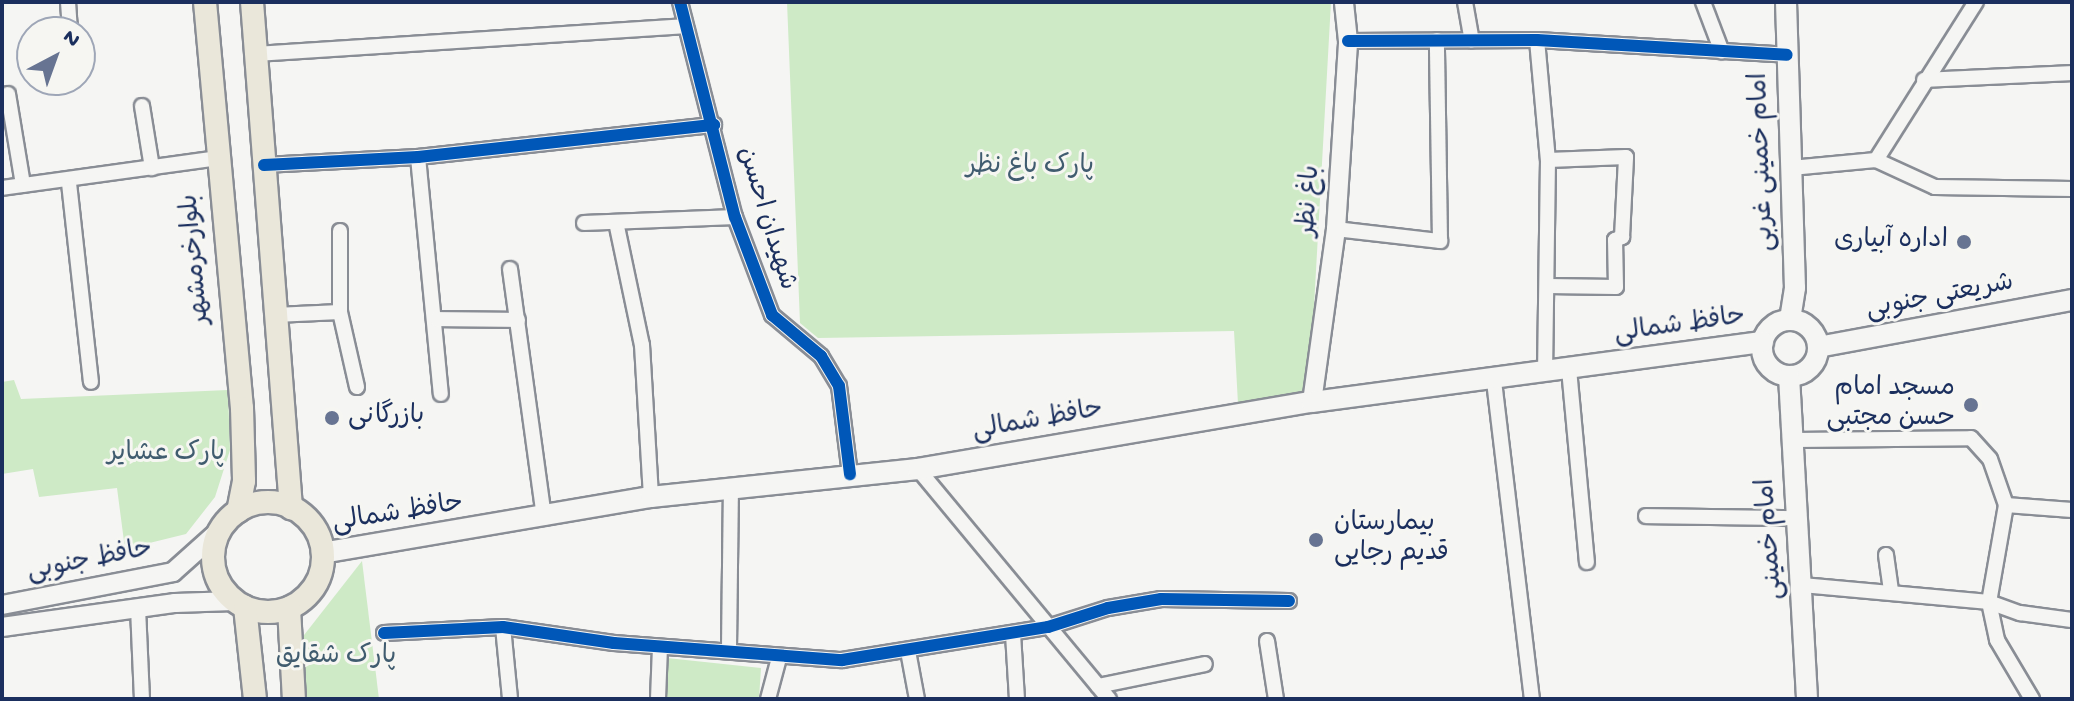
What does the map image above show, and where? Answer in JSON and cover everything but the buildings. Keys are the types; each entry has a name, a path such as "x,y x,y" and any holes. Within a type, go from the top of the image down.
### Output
{"main road":[{"name":"بلوارخرمشهر","path":"205,2 244,481 238,511"},
{"path":"252,2 291,508"},
{"name":"امام خمینی غربی","path":"1786,2 1795,288 1790,320"},
{"name":"شریعتی جنوبی","path":"1818,347 2072,300"},
{"path":"1790,320 1807,326 1818,347 1810,368 1789,376 1770,367 1763,342 1775,325 1790,320"},
{"name":"حافظ شمالی","path":"322,553 544,518 651,497 918,469 1312,402 1494,381 1763,342"},
{"name":"امام خمینی","path":"1789,376 1794,440 1793,518 1802,585 1807,699"},
{"path":"244,481 269,490 288,475"},
{"path":"240,604 267,612 289,608 314,586 322,553 314,528 291,508 264,503 238,511 220,530 214,568 240,604 254,674 255,699"},
{"path":"289,608 294,699"},
{"path":"254,674 263,662 275,660 293,673"}],"street":[{"name":"شهیدان احسن","path":"680,2 684,26 714,125 735,217 772,315 821,356 839,386 850,474"},
{"name":"باغ نظر","path":"1312,402 1336,229 1348,41 1344,2"},
{"path":"1465,2 1472,40"},
{"path":"1703,2 1722,52"},
{"path":"1876,160 1976,2"},
{"path":"255,54 684,26"},
{"path":"1336,229 1440,241 1437,40"},
{"path":"1348,41 1537,40 1787,55"},
{"path":"1537,40 1548,160 1545,372"},
{"path":"1924,80 2072,73"},
{"path":"8,94 23,185"},
{"path":"142,106 152,168"},
{"path":"264,165 418,157 714,125"},
{"path":"418,157 437,319 441,394"},
{"path":"1548,160 1626,157 1622,237 1615,240 1616,287 1548,286"},
{"path":"2,188 69,183 217,158"},
{"path":"1791,168 1876,160 1935,187 2072,189"},
{"path":"69,183 91,382"},
{"path":"584,223 735,217"},
{"path":"616,222 642,345 651,497"},
{"path":"340,231 340,312 357,387"},
{"path":"510,269 544,518"},
{"path":"275,315 340,312"},
{"path":"437,319 518,320"},
{"path":"1569,369 1587,562"},
{"path":"1494,381 1532,699"},
{"path":"1794,440 1971,438 1990,459 2006,505 1989,602 1997,640 2032,699"},
{"path":"918,469 1109,699"},
{"path":"729,648 731,490"},
{"path":"2006,505 2072,510"},
{"path":"1646,516 1793,518"},
{"name":"حافظ جنوبی","path":"2,605 173,572 220,530"},
{"path":"1886,555 1891,591"},
{"path":"173,572 185,593 175,603"},
{"path":"1802,585 1989,602 2020,613 2072,620"},
{"path":"384,633 503,627 660,647 729,648 779,658 842,660 1013,634 1048,627 1108,608 1161,599 1289,601"},
{"name":"حافظ جنوبی","path":"2,627 175,603 240,604"},
{"path":"138,608 142,699"},
{"path":"503,627 510,699"},
{"path":"1013,634 1017,699"},
{"path":"1267,641 1276,699"},
{"path":"658,699 660,647"},
{"path":"908,651 917,699"},
{"path":"768,699 779,658"},
{"path":"1098,686 1205,664"}],"green space":[{"name":"پارک باغ نظر","path":"787,2 1331,2 1309,396 1238,404 1234,331 818,338 800,323"},
{"name":"پارک عشایر","path":"14,380 21,399 228,390 230,450 215,497 186,534 125,549 117,488 39,497 33,469 2,474 2,382"},
{"name":"پارک شقایق","path":"362,561 379,699 303,699 297,644"},
{"path":"667,658 761,668 759,699 664,699"}],"cycle path":[{"path":"680,2 735,217 772,315 821,356 839,386 850,474"},
{"path":"1348,41 1537,40 1787,55"},
{"path":"264,165 418,157 714,125"},
{"path":"384,633 503,627 614,643 842,660 1048,627 1108,608 1161,599 1289,601"}],"place":[{"name":"اداره آبیاری","path":"1964,242"},
{"name":"مسجد امام حسن مجتبی","path":"1971,405"},
{"name":"بازرگانی","path":"332,418"},
{"name":"بیمارستان قدیم رجایی","path":"1316,540"}]}
